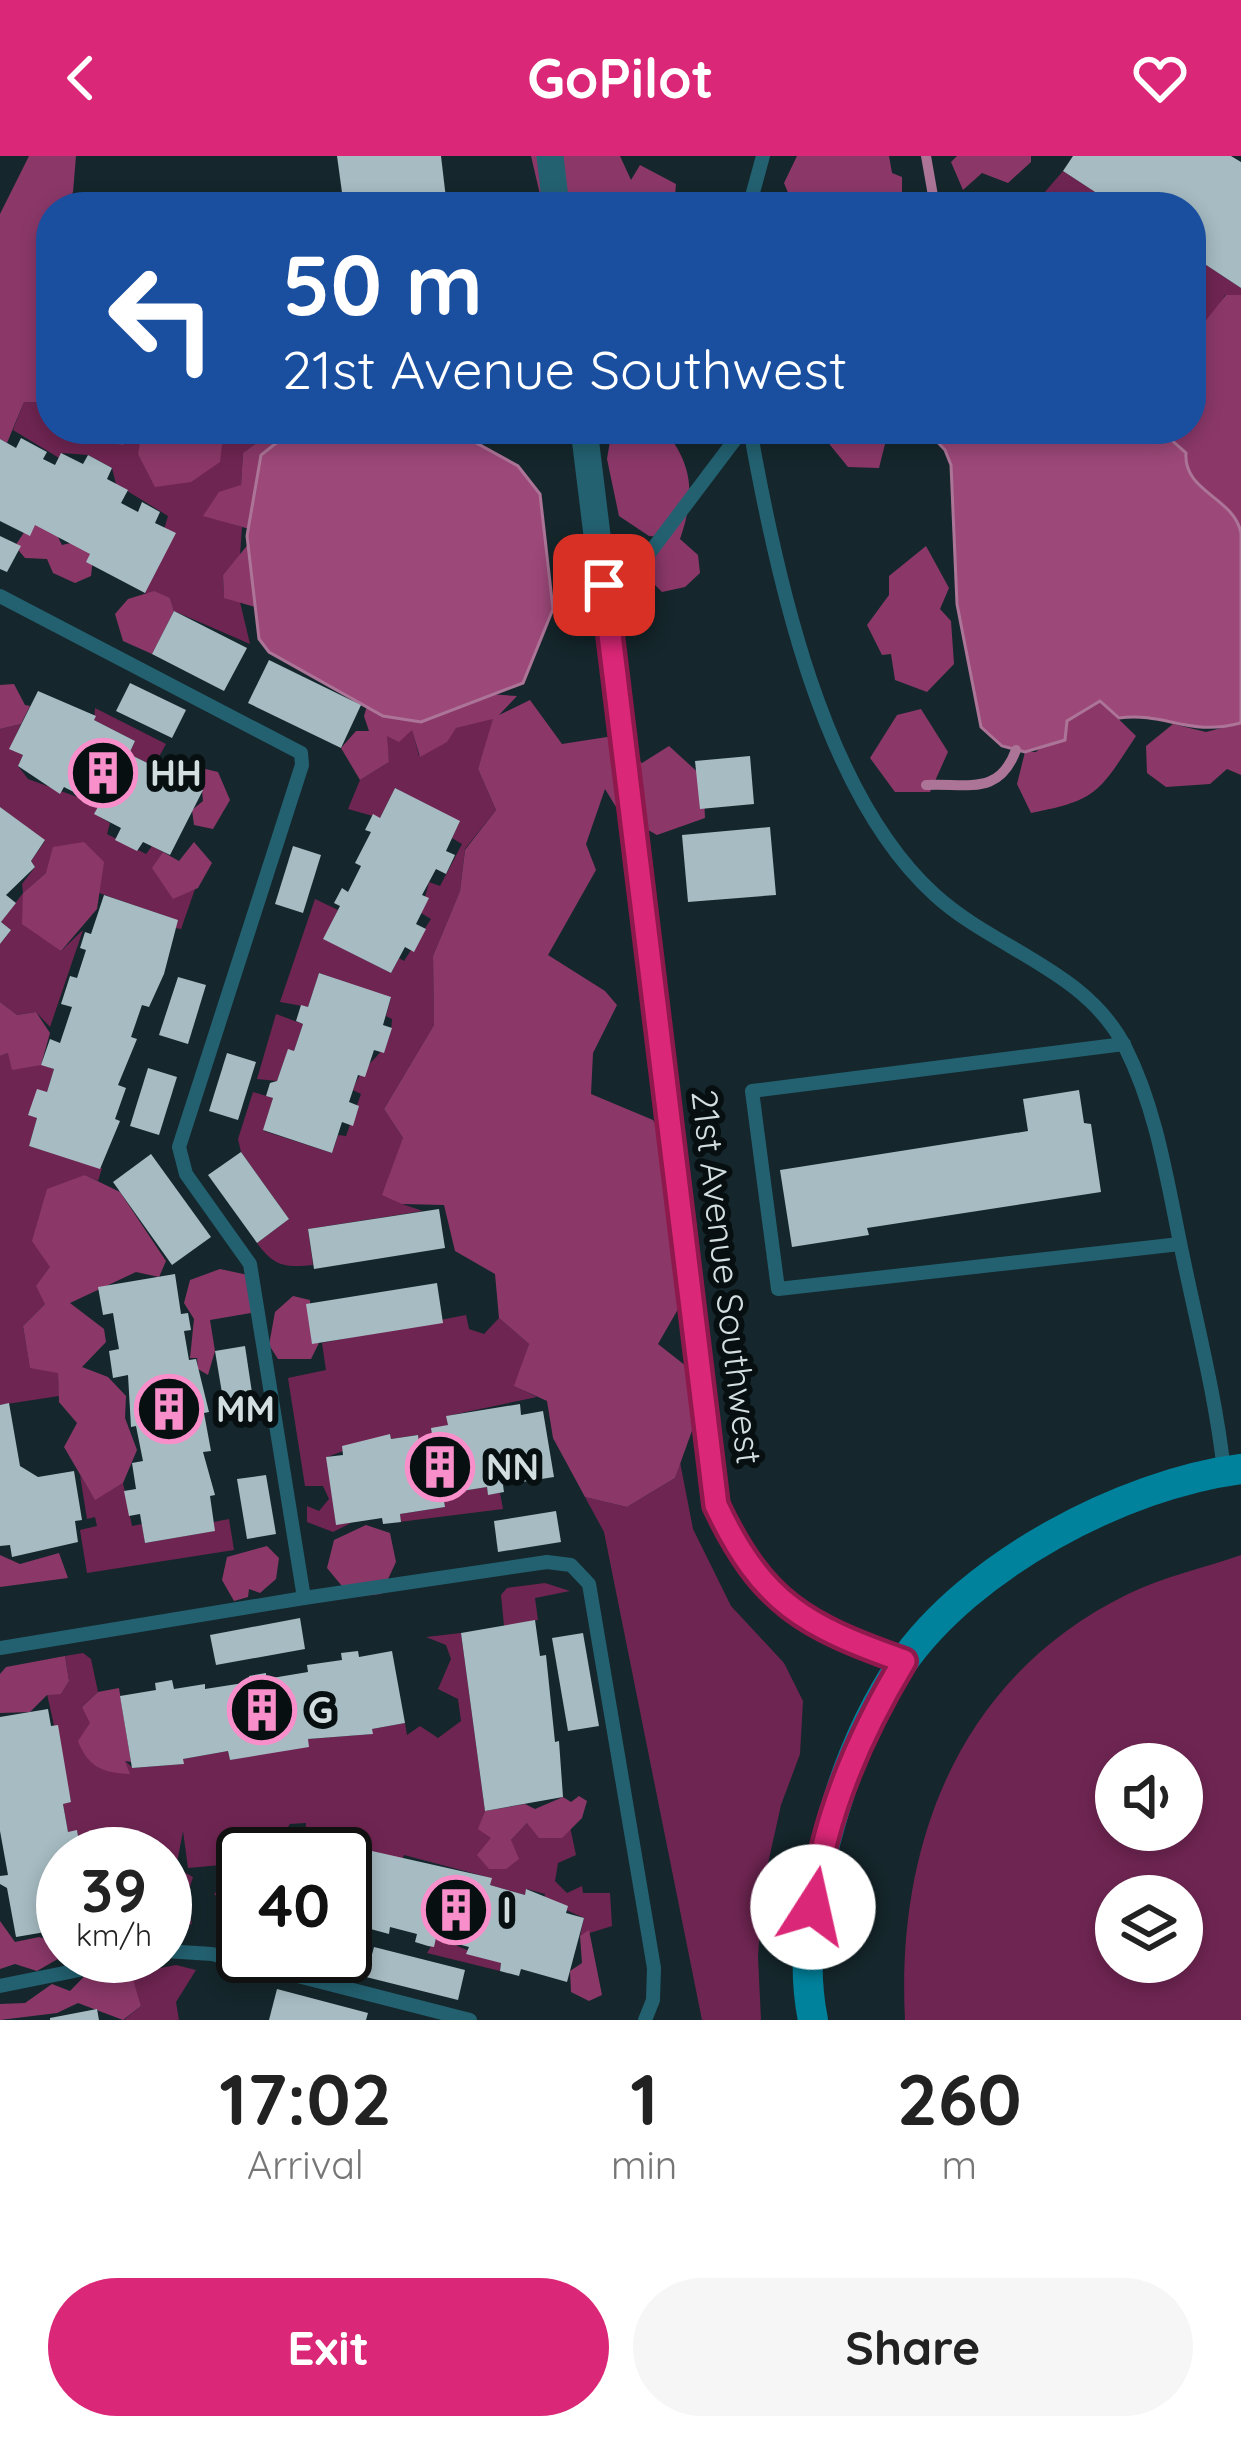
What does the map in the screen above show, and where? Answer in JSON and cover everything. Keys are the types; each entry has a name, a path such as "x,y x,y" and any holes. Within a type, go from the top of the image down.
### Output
{"street":[{"path":"550,156 554,192"},
{"name":"21st Avenue Southwest","path":"586,444 716,1505 742,1560 776,1597 832,1636 904,1661"},
{"path":"812,2020 809,1939 817,1875 851,1761 904,1661 976,1588 1046,1540 1162,1486 1233,1470"}],"lane":[{"path":"753,192 763,156"},
{"path":"608,624 648,555 734,444"},
{"path":"749,444 781,586 841,758 893,854 940,900 1070,983 1124,1044 1159,1138 1233,1470"},
{"path":"0,596 301,753 302,766 179,1147 186,1174 250,1264 304,1598"},
{"path":"1124,1044 752,1091 778,1289 1180,1244"},
{"path":"0,1648 547,1562 571,1565 589,1584 654,1968 653,2000 645,2020"},
{"path":"192,1953 212,1954 470,2020"},
{"path":"0,1986 36,1979"}],"shaded area":[{"path":"29,156 76,156 73,192 36,192 36,402 24,402 7,443 0,439 0,214"},
{"path":"531,156 620,156 631,180 640,165 676,184 675,192 539,192"},
{"path":"797,156 889,156 892,173 902,177 902,192 788,192 784,183"},
{"path":"957,156 1031,156 1031,162 1008,183 982,173 963,190 951,162"},
{"path":"1063,171 1095,192 1045,192"},
{"path":"1206,265 1241,288 1241,295 1225,295 1206,329"},
{"path":"1226,295 1241,295 1241,528 1205,495 1191,475 1186,453 1176,444 1206,444 1206,320"},
{"path":"24,402 36,402 36,444 13,430"},
{"path":"36,444 166,444 219,462 222,444 255,444 243,453 241,485 204,515 242,527 240,555 223,575 224,597 240,602 250,644 174,611 170,598 145,593 168,516 116,484 112,468 88,455 62,453 59,458"},
{"path":"140,444 222,444 220,462 191,482 155,487 138,454"},
{"path":"255,444 371,444 253,530 203,516 219,492 241,485 243,453"},
{"path":"275,444 478,444 518,466 540,494 553,609 523,683 421,722 383,716 269,652 259,639 247,536 261,455"},
{"path":"610,444 674,444 689,490 680,539 698,555 700,573 685,587 662,592 646,576 665,537 649,536 619,516 607,459"},
{"path":"829,444 885,444 879,468 848,467"},
{"path":"939,444 1176,444 1186,453 1192,477 1229,511 1241,533 1241,723 1207,727 1119,718 1100,701 1067,721 1065,740 1025,752 1002,746 981,727 957,604 951,465"},
{"path":"33,519 54,529 62,545 80,541 93,558 91,576 75,583 53,573 47,559 25,558 15,546"},
{"path":"250,542 262,609 224,598 223,575"},
{"path":"926,546 949,588 940,609 951,621 954,664 927,692 895,680 891,654 882,655 867,625 889,595 889,576"},
{"path":"154,591 170,598 174,611 152,654 123,641 115,614 128,599"},
{"path":"14,684 30,706 21,724 0,729 0,685"},
{"path":"373,686 517,696 499,715 530,700 562,744 607,737 642,763 669,746 703,777 705,818 657,835 621,815 605,789 586,844 596,870 548,955 605,991 617,1005 593,1053 591,1094 653,1120 688,1179 671,1250 685,1297 658,1344 691,1370 698,1414 675,1478 627,1507 585,1497 553,1438 547,1401 514,1386 529,1344 499,1318 495,1274 455,1251 444,1205 402,1204 382,1195 403,1138 384,1109 434,1025 433,956 460,891 465,850 496,810 478,769 493,719 456,728 447,742 420,757 412,730 399,742 387,736 389,762 360,780 341,748 356,731 369,731 364,716"},
{"path":"1100,701 1136,736 1095,791 1031,813 1017,784 1025,752 1036,752 1067,721"},
{"path":"95,708 166,744 154,766 129,754 135,741 94,720"},
{"path":"921,709 948,752 930,792 895,792 870,758 897,715"},
{"path":"495,718 478,769 496,810 465,849 460,891 433,956 434,1025 384,1109 403,1138 402,1204 423,1211 308,1229 313,1265 280,1264 257,1243 289,1219 241,1152 238,1139 253,1092 273,1098 264,1131 332,1153 338,1135 346,1136 361,1094 353,1090 387,1042 392,1019 386,1016 391,998 319,973 308,1007 280,1002 315,899 338,910 324,939 391,973 431,919 421,913 429,882 440,886 462,844 452,838 459,823 395,788 380,818 348,809 360,780 389,762 386,735 412,729 419,756 455,728"},
{"path":"1241,723 1241,775 1227,769 1210,784 1166,787 1147,773 1146,746 1173,724 1206,732"},
{"path":"21,724 10,748 23,755 18,766 28,779 99,805 95,814 110,823 107,834 146,854 152,846 163,852 153,868 173,898 195,889 181,929 175,928 177,920 99,893 103,862 46,873 23,893 22,884 35,867 31,861 45,841 0,807 0,729"},
{"path":"197,767 218,772 230,800 213,829 194,825 192,810 203,801 202,790 186,781"},
{"path":"84,842 104,862 97,909 61,951 22,924 23,893 46,873 53,847"},
{"path":"194,842 212,863 198,888 173,899 152,868 163,852 179,861"},
{"path":"23,893 61,951 83,930 50,1027 36,1012 17,1015 0,1002 0,944 11,930 1,922"},
{"path":"0,1002 17,1015 36,1012 50,1033 41,1065 12,1070 8,1053 0,1056"},
{"path":"276,1014 303,1024 277,1081 257,1079"},
{"path":"8,1053 54,1069 47,1092 28,1114 37,1118 29,1146 102,1168 98,1181 85,1175 50,1267 45,1304 23,1326 30,1367 58,1372 59,1396 0,1405 0,1056"},
{"path":"85,1175 120,1192 166,1261 159,1277 136,1272 70,1303 104,1329 106,1342 82,1367 108,1377 126,1396 125,1418 137,1450 123,1483 95,1500 64,1447 77,1423 59,1402 58,1373 30,1368 23,1326 45,1304 36,1286 50,1267 32,1241 47,1189"},
{"path":"220,1269 248,1275 259,1290 251,1313 210,1320 215,1351 208,1375 198,1369 197,1358 190,1358 194,1319 184,1303 190,1280"},
{"path":"293,1296 310,1300 312,1343 319,1343 311,1359 278,1359 269,1345 275,1312"},
{"path":"466,1315 469,1329 484,1334 499,1318 529,1344 515,1386 537,1397 447,1416 448,1425 433,1441 419,1444 417,1435 391,1439 390,1434 327,1457 336,1524 351,1523 333,1532 307,1522 307,1506 319,1511 329,1499 323,1486 305,1486 288,1378 326,1370 322,1343"},
{"path":"680,1462 693,1529 731,1606 784,1663 803,1701 800,1754 781,1805 763,1886 758,1957 761,2020 702,2020 604,1532 585,1497 627,1507 675,1478"},
{"path":"80,1475 95,1499 123,1483 132,1526 142,1524 145,1543 214,1531 214,1522 229,1519 234,1550 87,1573 80,1530 97,1526 95,1517 87,1519"},
{"path":"487,1487 488,1494 500,1493 503,1509 401,1522 400,1514 445,1507 443,1494"},
{"path":"366,1525 390,1533 396,1562 381,1594 351,1597 327,1568 334,1540"},
{"path":"267,1546 279,1558 276,1579 260,1593 249,1589 248,1597 234,1601 222,1580 227,1557"},
{"path":"59,1553 68,1578 0,1587 0,1555 20,1564"},
{"path":"1241,1555 1241,2020 905,2020 912,1890 927,1829 950,1771 981,1718 1021,1670 1070,1629 1128,1594"},
{"path":"545,1583 570,1591 535,1598 538,1620 504,1626 501,1595 507,1588"},
{"path":"461,1633 485,1811 479,1829 511,1840 527,1823 570,1827 576,1855 558,1863 555,1881 567,1893 582,1886 583,1893 610,1893 612,1926 580,1936 584,1918 544,1900 545,1894 527,1889 525,1895 490,1885 491,1878 404,1855 401,1862 372,1851 372,1827 306,1827 306,1823 216,1827 216,1865 192,1868 192,1827 67,1827 63,1804 71,1801 47,1694 61,1694 69,1681 65,1656 83,1653 91,1659 98,1692 82,1707 129,1772 124,1760 133,1768 183,1764 183,1759 228,1751 230,1760 308,1739 372,1734 372,1729 405,1723 407,1735 420,1726 438,1738 461,1721 458,1699 438,1689 451,1659 446,1645 426,1637"},
{"path":"65,1656 69,1681 61,1694 47,1695 30,1712 0,1713 0,1674 6,1667"},
{"path":"119,1688 130,1774 98,1767 78,1741 90,1723 82,1707 98,1692"},
{"path":"579,1796 587,1801 582,1818 562,1838 539,1838 527,1823 511,1840 519,1859 506,1869 489,1869 477,1855 491,1838 478,1829 485,1811 525,1804 535,1809"},
{"path":"0,1921 15,1942 36,1938 36,1971 15,1964 0,1969"},
{"path":"589,1930 602,1995 589,2001 571,1992 570,1971 582,1963 580,1936"},
{"path":"436,1938 501,1963 500,1971 427,1953"},
{"path":"78,1983 134,1983 141,2006 123,2020 78,2003 57,2013 0,2020 0,2004 25,2003 52,1984 70,1991"},
{"path":"132,1983 188,1983 176,2002 179,2020 124,2020 141,2006"}],"building":[{"path":"337,156 441,156 445,192 342,192"},
{"path":"1073,156 1231,156 1241,162 1241,288 1206,265 1206,192 1095,192 1063,171"},
{"path":"21,438 47,452 43,459 55,465 61,453 83,464 88,455 112,468 107,479 128,490 121,503 138,512 142,502 160,512 155,523 176,533 145,593 86,562 90,554 35,525 30,536 0,521 0,439 16,448"},
{"path":"0,536 21,546 7,572 0,569"},
{"path":"174,611 247,648 224,691 152,654"},
{"path":"269,660 361,705 341,748 248,703"},
{"path":"130,683 186,710 172,738 116,711"},
{"name":"HH","path":"38,691 96,716 94,720 135,741 129,754 203,790 170,855 143,842 137,851 115,840 121,828 94,814 99,805 64,787 60,794 18,766 23,755 9,749"},
{"path":"750,756 754,804 700,809 695,761"},
{"path":"395,788 460,821 446,851 455,855 446,874 436,869 422,895 429,898 416,924 426,929 414,952 405,947 391,973 323,939 340,906 334,903 342,888 348,892 361,866 355,863 371,832 365,830 373,814 380,818"},
{"path":"0,807 45,840 31,861 35,867 6,895 16,903 1,922 11,930 0,944"},
{"path":"770,827 776,895 688,902 682,835"},
{"path":"293,846 321,855 303,913 275,904"},
{"path":"104,895 178,920 164,974 149,1007 142,1005 131,1037 137,1039 118,1085 126,1088 115,1119 120,1121 100,1169 29,1146 37,1118 28,1115 37,1089 47,1092 54,1069 41,1065 50,1039 60,1043 72,1007 61,1004 70,976 77,978 86,950 80,948 85,932 91,934"},
{"path":"319,973 391,997 383,1025 392,1028 384,1053 374,1050 365,1077 358,1075 349,1102 359,1106 353,1126 342,1122 332,1153 263,1130 273,1098 266,1096 270,1083 277,1081 288,1049 294,1051 303,1024 296,1021 301,1005 308,1007"},
{"path":"178,977 206,985 188,1044 159,1035"},
{"path":"227,1053 256,1062 238,1120 209,1111"},
{"path":"148,1068 177,1077 159,1135 130,1126"},
{"path":"1079,1090 1084,1123 1091,1124 1101,1192 867,1228 869,1235 792,1247 780,1170 1028,1131 1023,1099"},
{"path":"241,1152 289,1219 257,1243 208,1175"},
{"path":"151,1154 211,1237 172,1265 113,1182"},
{"path":"439,1209 445,1248 314,1269 308,1229"},
{"name":"MM","path":"175,1274 181,1314 188,1313 191,1330 184,1331 189,1360 196,1359 209,1412 204,1413 211,1451 203,1452 215,1495 210,1496 215,1531 145,1543 140,1514 129,1516 124,1491 136,1489 132,1463 143,1461 136,1426 131,1427 128,1375 113,1378 109,1351 119,1349 113,1313 103,1315 98,1287"},
{"path":"437,1283 443,1323 312,1344 306,1304"},
{"path":"245,1346 254,1406 225,1411 215,1351"},
{"path":"9,1403 20,1466 38,1477 74,1471 82,1520 75,1521 78,1542 12,1557 10,1545 0,1546 0,1405"},
{"name":"NN","path":"520,1404 521,1415 543,1411 554,1477 503,1485 504,1492 488,1495 487,1487 443,1494 445,1507 400,1514 401,1522 383,1524 382,1518 336,1525 326,1457 343,1455 342,1446 390,1434 391,1439 418,1435 419,1444 433,1441 431,1428 448,1425 446,1416"},
{"path":"266,1475 276,1534 247,1539 237,1479"},
{"path":"556,1511 561,1542 498,1552 494,1521"},
{"path":"300,1618 305,1649 216,1665 210,1635"},
{"path":"535,1620 540,1656 546,1655 563,1797 485,1811 461,1633"},
{"path":"583,1633 599,1726 568,1731 552,1638"},
{"name":"G","path":"358,1651 359,1657 392,1651 405,1723 372,1729 373,1734 308,1739 309,1747 230,1760 228,1751 183,1759 184,1764 132,1768 120,1696 156,1690 155,1683 172,1680 174,1689 205,1684 205,1689 250,1682 249,1676 266,1673 266,1679 308,1672 307,1665 342,1660 341,1653"},
{"path":"48,1709 51,1726 58,1725 71,1802 63,1804 67,1827 36,1827 36,1934 16,1937 7,1888 0,1884 0,1876 8,1875 0,1831 0,1717"},
{"name":"I","path":"372,1851 492,1878 490,1885 525,1895 526,1889 584,1918 567,1982 521,1969 519,1976 500,1971 501,1963 466,1954 469,1947 436,1938 434,1947 415,1942 417,1934 390,1927 389,1934 372,1929"},
{"path":"374,1947 465,1970 458,2000 372,1978"},
{"path":"277,1989 368,2013 366,2020 269,2020"},
{"path":"97,2009 99,2020 50,2020 50,2018"}],"waterway":[{"path":"926,156 932,192"},
{"path":"926,785 991,781 1001,775 1016,750"}],"place":[{"name":"HH","path":"103,773"},
{"name":"MM","path":"169,1409"},
{"name":"NN","path":"440,1467"},
{"name":"G","path":"262,1710"},
{"name":"I","path":"456,1910"}],"route":[{"path":"604,585 716,1505 742,1560 776,1597 832,1636 904,1661 851,1761 833,1811 813,1907"}]}
